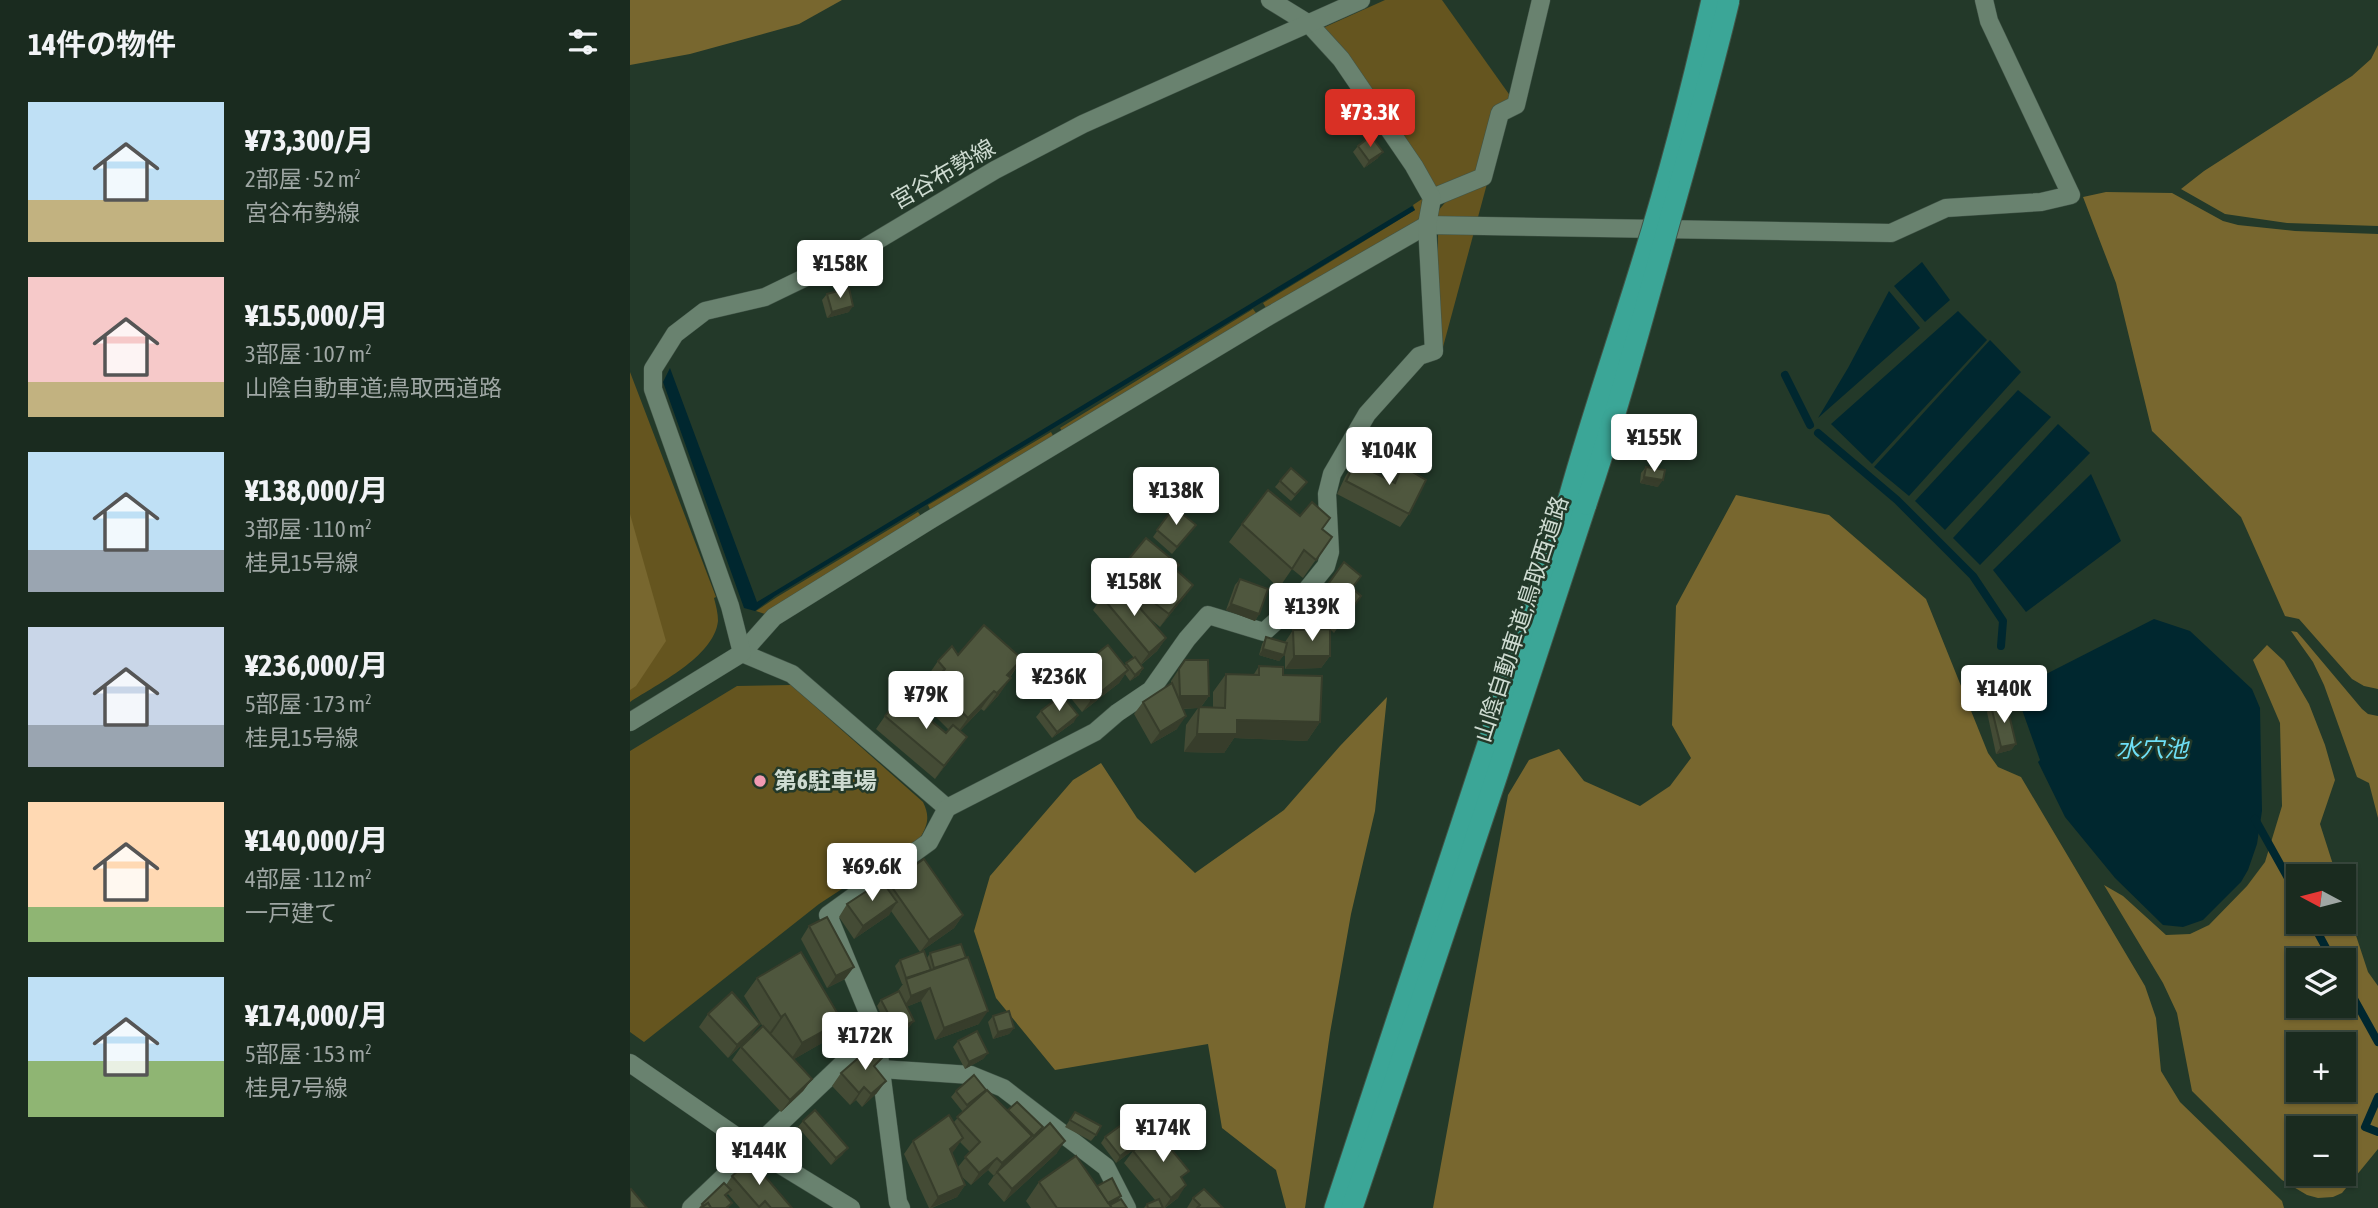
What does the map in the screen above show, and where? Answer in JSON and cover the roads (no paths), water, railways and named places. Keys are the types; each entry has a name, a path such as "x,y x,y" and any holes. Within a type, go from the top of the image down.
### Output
{"highway":[{"name":"山陰自動車道;鳥取西道路","path":"1352,1208 1496,779 1577,501 1584,445 1643,261 1712,0"},
{"name":"山陰自動車道;鳥取西道路","path":"1335,1208 1577,501 1604,451 1716,55 1729,0"}],"street":[{"path":"901,1208 898,1202 876,1032 828,915 929,842 947,808 1095,732 1151,690 1187,639 1208,615 1264,632 1297,602 1326,566 1330,552 1327,494 1332,474 1367,414 1419,356 1434,351 1427,225 1432,198 1414,166 1341,59 1309,24 1270,0"},
{"name":"宮谷布勢線","path":"742,653 730,606 653,389 653,369 675,334 705,311 765,297 856,253 995,170 1083,124 1361,0"},
{"path":"1432,198 1483,177 1500,113 1516,105 1541,0"},
{"path":"630,722 742,653 774,617 796,603 1269,316 1427,225 1891,233 1946,208 2041,202 2071,195 1990,22 1984,0"},
{"path":"742,653 792,674 947,808"},
{"path":"691,1208 876,1032"},
{"path":"630,1063 753,1148 851,1208"},
{"path":"881,1069 971,1075 1003,1088 1106,1167 1127,1208"}],"water":[{"path":"1412,206 1415,210 775,596 755,611 744,608 663,382 670,368 757,602"},
{"path":"1922,262 1950,300 1925,322 1894,286"},
{"path":"1889,291 1920,328 1818,418 1848,368"},
{"path":"1958,311 1987,340 1872,464 1831,424"},
{"path":"1990,340 2021,372 1909,496 1874,467"},
{"path":"2018,390 2051,417 1945,530 1915,501"},
{"path":"2058,424 2090,453 1980,565 1953,538"},
{"path":"2091,474 2121,541 2026,612 1993,570"},
{"name":"水穴池","path":"2154,619 2190,631 2252,689 2260,708 2262,811 2257,844 2248,870 2241,882 2203,920 2183,927 2163,925 2115,878 2065,817 2038,762 2040,760 2015,690"}],"waterway":[{"path":"1785,375 1810,425"},
{"path":"1818,433 1897,500 1973,576 2003,621 2001,646"},
{"path":"2255,819 2286,875"},
{"path":"2318,934 2326,948"},
{"path":"2356,1002 2378,1042"},
{"path":"2378,1097 2365,1127 2378,1132"}],"place":[{"name":"第6駐車場","path":"760,781"}]}
